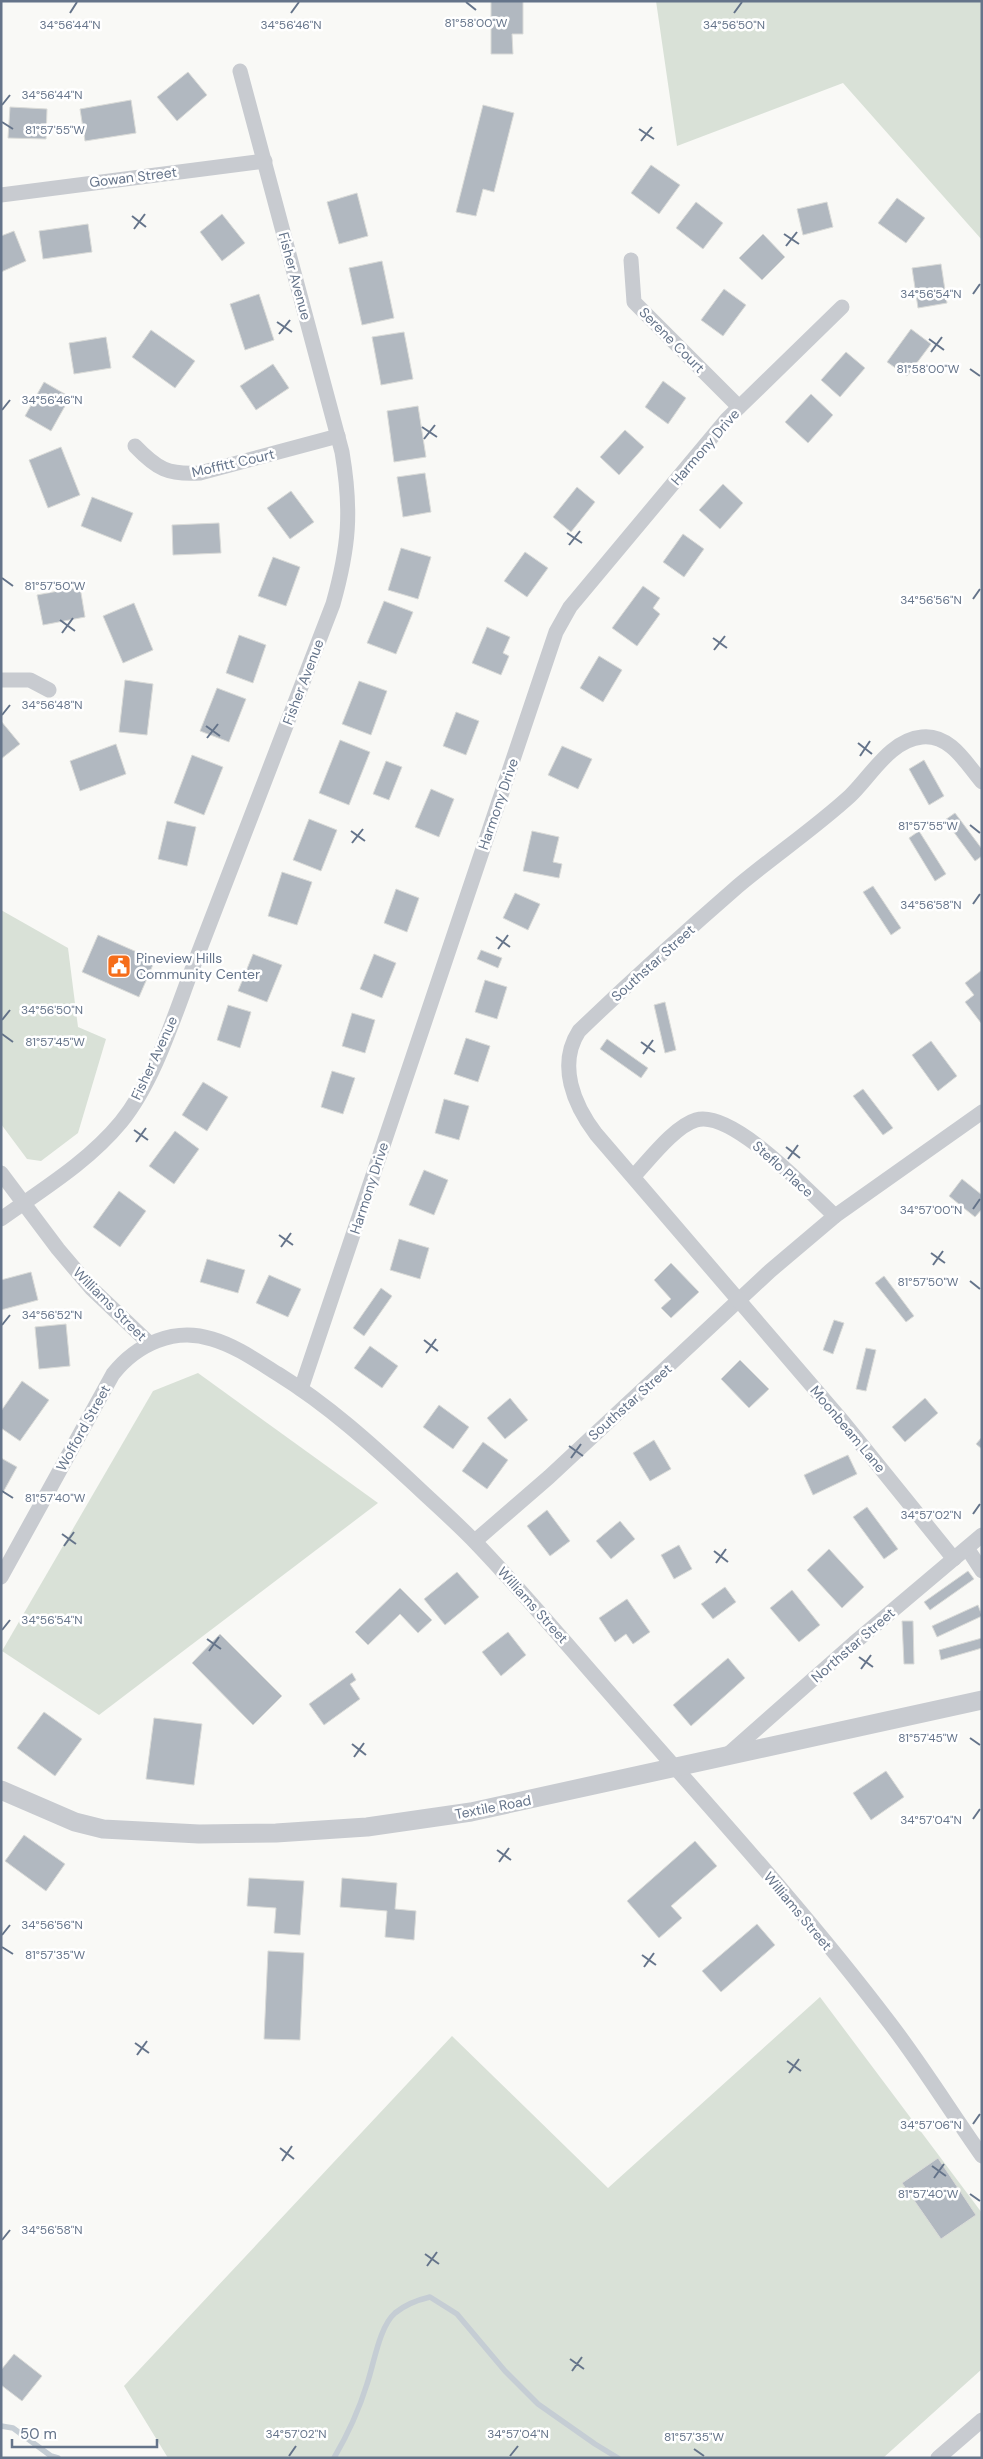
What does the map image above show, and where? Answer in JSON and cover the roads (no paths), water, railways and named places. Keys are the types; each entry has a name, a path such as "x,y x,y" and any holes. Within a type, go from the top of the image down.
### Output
{"street":[{"name":"Fisher Avenue","path":"1,1219 73,1169 99,1146 127,1114 141,1092 156,1061 326,622 344,567 349,529 348,490 338,436 240,71"},
{"name":"Gowan Street","path":"1,195 265,161"},
{"name":"Serene Court","path":"630,260 634,302 739,407"},
{"name":"Harmony Drive","path":"302,1389 556,632 570,607 739,407 842,307"},
{"name":"Moffitt Court","path":"135,446 153,464 168,471 185,474 200,473 338,436"},
{"path":"1,680 30,680 49,690"},
{"name":"Southstar Street","path":"739,1300 596,1134 579,1109 569,1078 569,1056 574,1038 579,1031 739,885 850,796 885,758 901,745 922,737 935,738 947,743 957,750 982,782"},
{"name":"Southstar Street","path":"475,1541 549,1477 739,1300 834,1216 982,1112"},
{"name":"Steflo Place","path":"634,1176 677,1131 694,1120 708,1118 723,1123 758,1145 834,1216"},
{"name":"Williams Street","path":"1,1172 91,1288 149,1343 171,1336 191,1335 211,1338 248,1356 302,1389 372,1444 475,1541 530,1601 764,1870 890,2024 982,2156"},
{"name":"Moonbeam Lane","path":"739,1300 844,1422 954,1559"},
{"name":"Wofford Street","path":"1,1577 112,1374 131,1354 149,1343"},
{"name":"Northstar Street","path":"725,1757 982,1535"},
{"path":"967,1548 982,1571"},
{"name":"Textile Road","path":"1,1790 75,1822 103,1828 198,1834 276,1833 419,1820 471,1812 982,1700"},
{"path":"938,2458 982,2420"}],"waterway":[{"path":"334,2458 357,2413 381,2336 389,2319 407,2305 430,2297 457,2314 505,2371 538,2404 618,2458"},
{"path":"1,2426 13,2428 51,2456 58,2458"}],"place":[{"name":"Pineview Hills Community Center","path":"119,966"}]}
